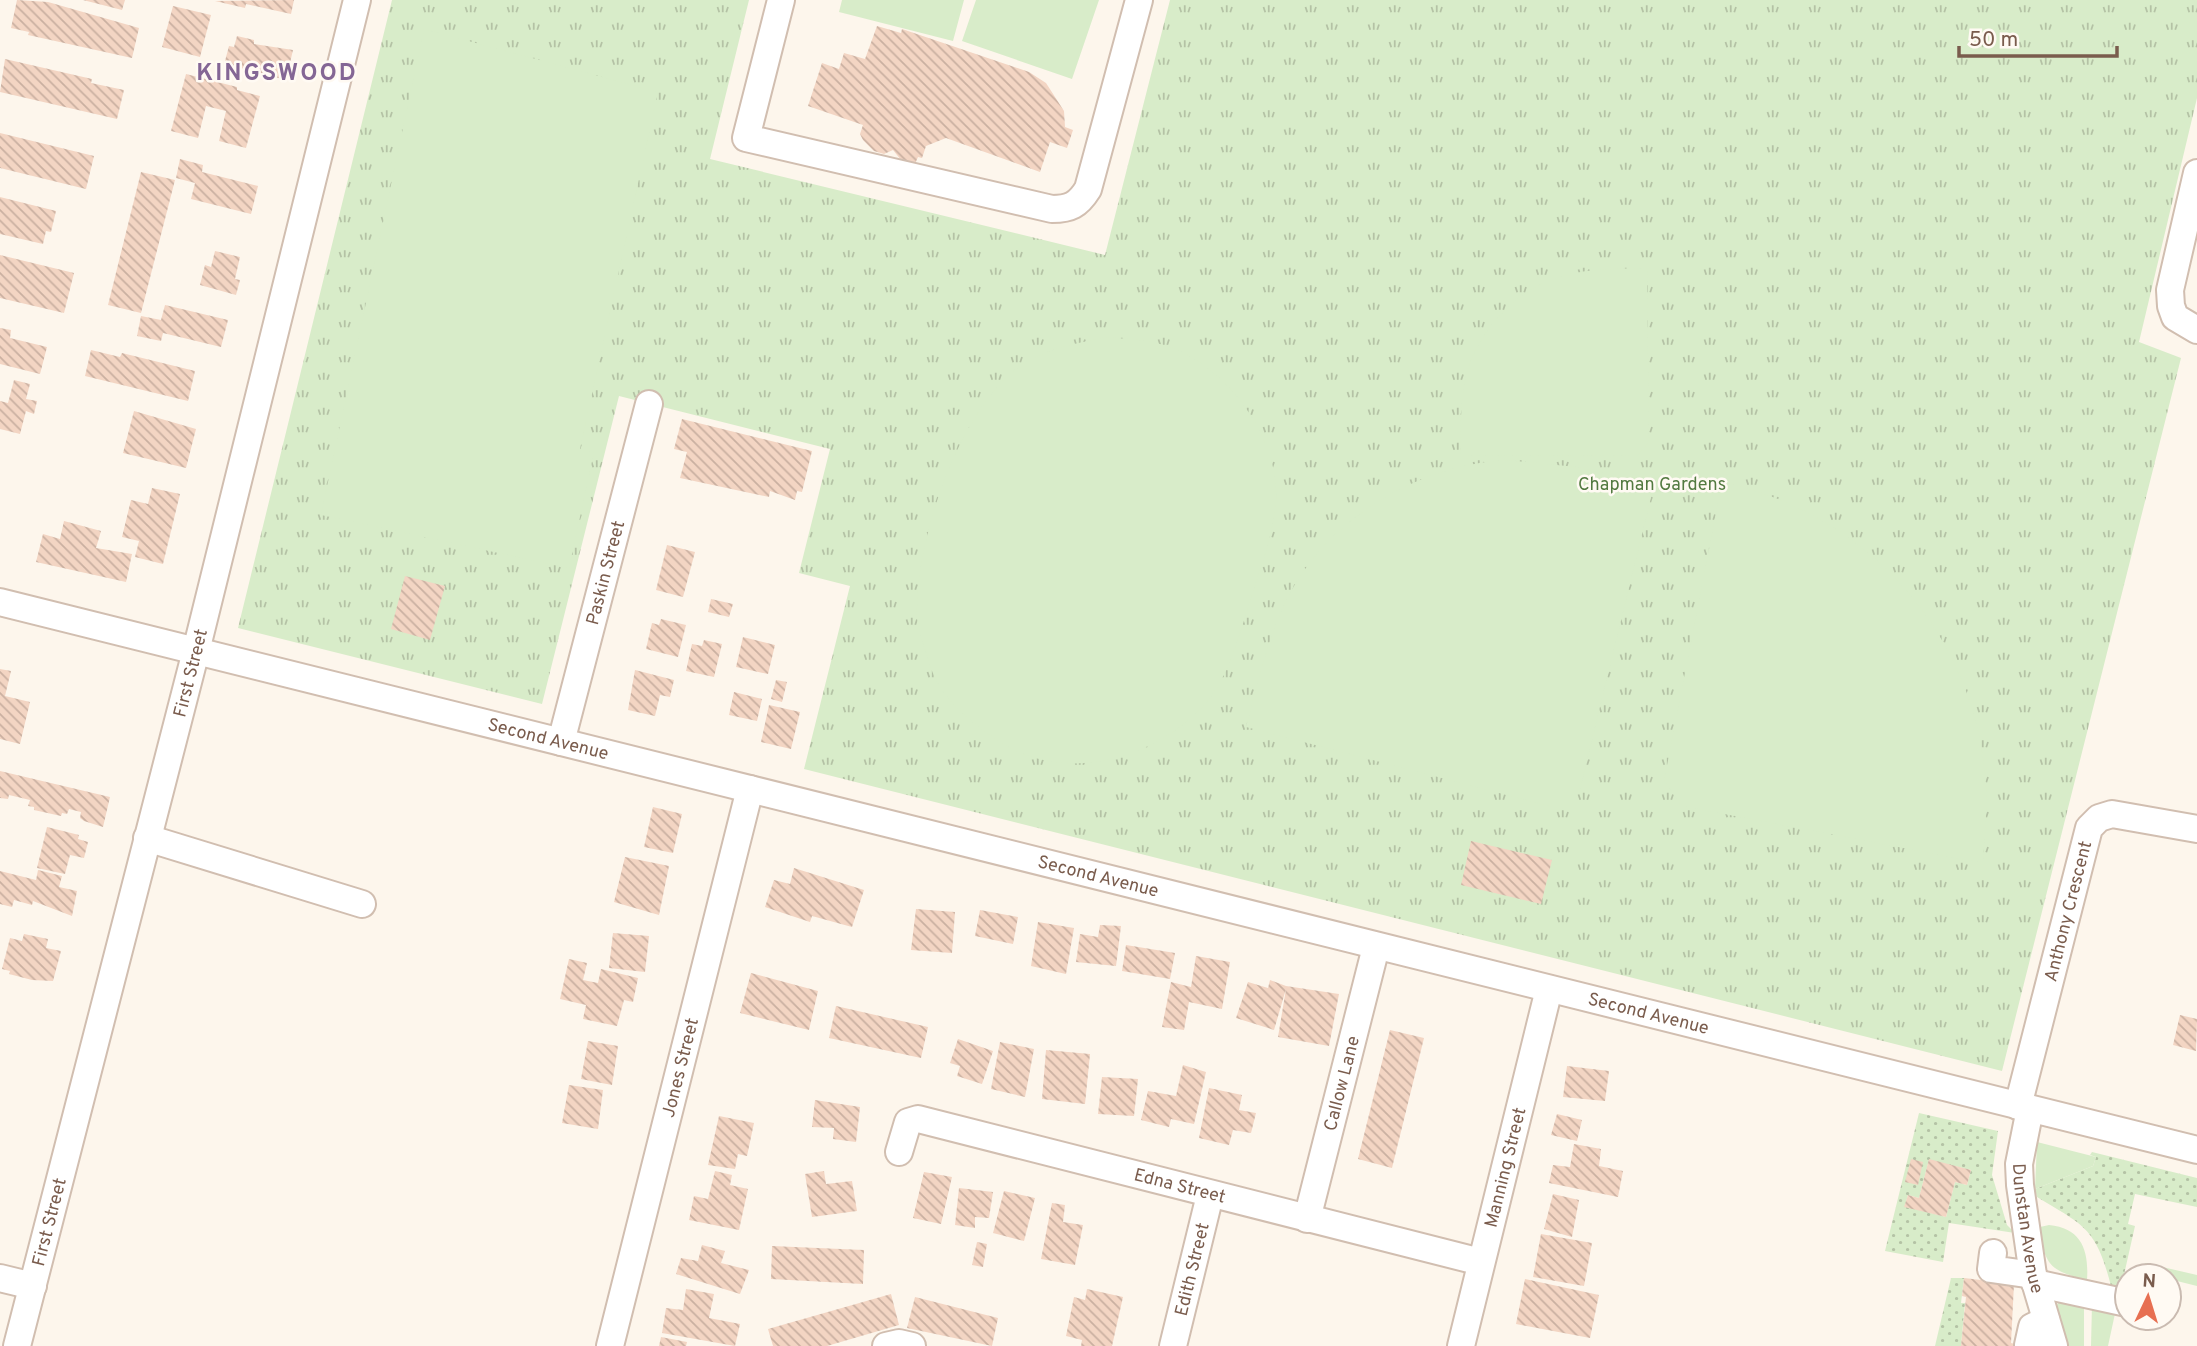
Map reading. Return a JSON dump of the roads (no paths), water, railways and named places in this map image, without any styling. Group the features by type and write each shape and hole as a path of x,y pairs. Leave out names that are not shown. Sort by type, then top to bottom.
{"street":[{"name":"First Street","path":"17,1346 196,650 357,0"},
{"path":"781,0 746,138 1052,209 1064,209 1074,206 1088,189 1139,0"},
{"path":"2197,173 2170,294 2175,317 2197,330"},
{"name":"Paskin Street","path":"561,742 649,404"},
{"name":"Second Avenue","path":"0,602 2197,1150"},
{"name":"Jones Street","path":"610,1346 750,789"},
{"name":"Anthony Crescent","path":"2024,1108 2089,828 2099,818 2112,814 2197,830"},
{"path":"147,838 362,904"},
{"name":"Callow Lane","path":"1307,1219 1376,947"},
{"name":"Manning Street","path":"1461,1346 1549,989"},
{"name":"Dunstan Avenue","path":"2024,1108 2019,1164 2034,1279 2046,1320 2041,1345"},
{"name":"Edna Street","path":"899,1152 906,1124 914,1118 1481,1262"},
{"name":"Edith Street","path":"1173,1346 1210,1195"},
{"path":"1993,1253 1991,1269 2113,1299"},
{"path":"0,1278 33,1286"},
{"path":"886,1346 912,1346"}],"district":[{"name":"KINGSWOOD","path":"277,72"}],"park label":[{"name":"Chapman Gardens","path":"1652,484"}]}
